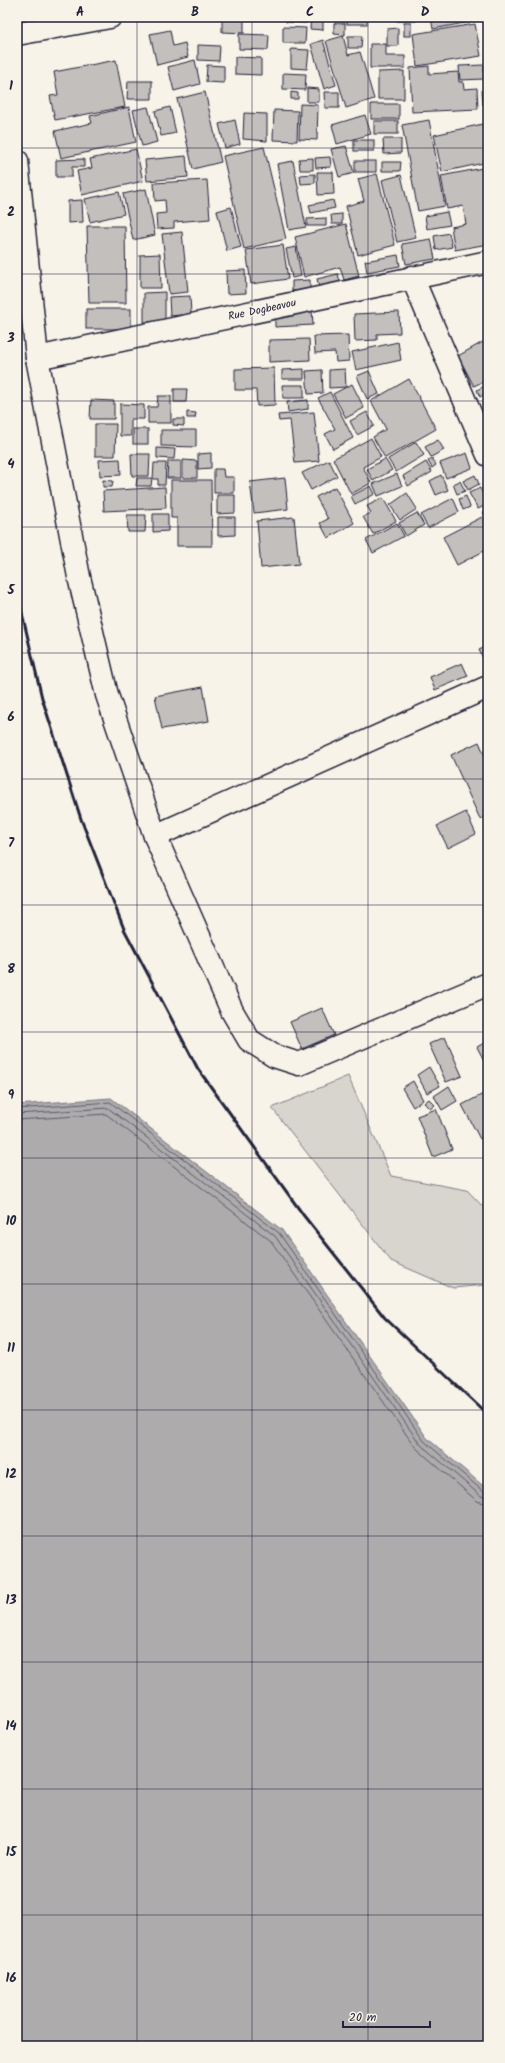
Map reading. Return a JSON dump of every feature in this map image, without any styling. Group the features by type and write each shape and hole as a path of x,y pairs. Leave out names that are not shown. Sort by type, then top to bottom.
{"street":[{"path":"17,34 110,17"},
{"path":"17,161 37,358 79,577 107,695 155,836 232,1011 250,1040 274,1056 300,1064 488,984"},
{"name":"Rue Dogbeavou","path":"37,358 488,262"},
{"path":"412,277 488,455"},
{"path":"155,836 488,687"}],"shaded area":[{"path":"348,1076 391,1176 467,1190 488,1212 488,1279 486,1285 453,1288 391,1261 272,1108"}],"water":[{"path":"111,1098 282,1230 427,1438 488,1490 488,2046 17,2046 17,1105"}],"building":[{"path":"222,17 244,17 244,33 222,32"},
{"path":"286,17 306,17 306,23 286,22"},
{"path":"311,17 323,17 323,30 310,29"},
{"path":"347,17 367,17 367,24 347,24"},
{"path":"397,17 415,17 416,21 397,21"},
{"path":"431,17 474,17 475,21 433,29"},
{"path":"484,21 488,21 488,50"},
{"path":"334,23 345,23 345,35 334,34"},
{"path":"404,23 411,23 411,36 404,36"},
{"path":"475,24 481,56 417,66 413,34"},
{"path":"283,27 306,28 305,43 283,43"},
{"path":"398,28 398,46 387,46 387,29"},
{"path":"170,30 173,46 185,43 188,57 157,65 150,34"},
{"path":"239,34 269,35 268,50 239,49"},
{"path":"343,36 348,55 360,52 374,99 346,108 326,41"},
{"path":"348,36 362,36 361,48 348,48"},
{"path":"323,40 336,85 324,89 311,44"},
{"path":"370,44 386,44 386,56 405,56 405,68 370,68"},
{"path":"198,45 220,46 219,61 198,60"},
{"path":"291,49 309,50 307,69 291,68"},
{"path":"235,57 261,58 261,75 235,74"},
{"path":"116,60 125,107 55,120 50,96 58,95 54,72"},
{"path":"195,60 200,84 174,91 168,67"},
{"path":"207,65 224,66 224,83 206,82"},
{"path":"484,65 484,79 460,80 459,66"},
{"path":"429,66 429,74 458,72 459,82 463,82 464,89 477,88 478,109 412,112 410,68"},
{"path":"404,71 404,99 378,99 378,72"},
{"path":"283,73 306,74 305,90 283,89"},
{"path":"128,81 152,81 152,99 127,99"},
{"path":"307,88 319,89 319,102 307,102"},
{"path":"482,90 488,90 488,105 483,105"},
{"path":"205,92 221,162 193,169 177,99"},
{"path":"291,92 298,93 298,99 291,99"},
{"path":"324,92 339,92 339,108 325,108"},
{"path":"300,104 318,105 317,140 299,139"},
{"path":"371,104 399,104 399,119 371,119"},
{"path":"129,107 136,142 61,158 55,131 92,123 90,116"},
{"path":"148,107 157,142 142,146 133,110"},
{"path":"170,107 176,133 161,136 155,111"},
{"path":"274,110 298,111 297,141 273,140"},
{"path":"244,113 267,114 267,141 243,139"},
{"path":"365,115 371,134 337,144 332,125"},
{"path":"235,120 240,144 225,148 219,124"},
{"path":"429,120 445,206 418,211 402,125"},
{"path":"374,121 398,121 398,134 374,134"},
{"path":"487,123 488,162 442,172 434,135"},
{"path":"383,139 401,139 401,153 384,154"},
{"path":"354,140 374,140 374,151 354,151"},
{"path":"346,146 354,173 339,177 331,149"},
{"path":"264,147 286,239 244,249 223,156"},
{"path":"136,149 143,181 82,195 77,171 92,168 90,159"},
{"path":"186,156 188,177 147,181 145,160"},
{"path":"330,157 331,167 316,168 315,158"},
{"path":"313,158 313,170 300,170 299,159"},
{"path":"84,159 84,167 72,167 72,177 56,177 56,160"},
{"path":"293,161 306,227 289,230 277,164"},
{"path":"355,161 376,161 376,172 355,172"},
{"path":"382,162 401,162 400,171 382,171"},
{"path":"488,167 488,244 455,250 451,227 466,224 463,206 447,209 441,176"},
{"path":"317,172 333,172 334,194 318,195"},
{"path":"315,174 315,183 301,184 300,175"},
{"path":"377,174 395,245 358,255 346,206 364,201 358,179"},
{"path":"401,175 416,238 397,242 382,180"},
{"path":"207,180 210,219 174,222 174,228 157,229 156,214 166,213 165,200 155,201 154,183"},
{"path":"146,189 155,235 133,240 123,194"},
{"path":"119,192 124,214 90,222 85,199"},
{"path":"82,200 83,222 68,223 68,201"},
{"path":"333,200 335,208 311,213 309,205"},
{"path":"231,207 241,247 227,251 217,211"},
{"path":"447,212 450,225 427,229 425,216"},
{"path":"342,214 342,224 332,224 331,215"},
{"path":"326,218 326,226 307,226 307,219"},
{"path":"346,224 359,276 344,280 340,267 304,277 295,237"},
{"path":"87,226 125,226 126,303 89,303"},
{"path":"182,232 188,292 169,294 162,234"},
{"path":"449,233 452,247 436,250 434,236"},
{"path":"431,239 435,259 406,264 402,244"},
{"path":"283,245 288,279 251,284 246,250"},
{"path":"296,247 301,276 292,278 286,249"},
{"path":"160,254 161,288 140,288 140,255"},
{"path":"398,255 400,266 367,272 365,261"},
{"path":"245,270 246,293 227,294 226,271"},
{"path":"338,274 340,282 319,287 317,279"},
{"path":"310,280 310,290 292,291 292,281"},
{"path":"165,292 165,321 144,322 144,293"},
{"path":"190,296 191,314 170,316 169,297"},
{"path":"86,309 131,309 131,329 86,329"},
{"path":"312,310 313,325 275,327 275,311"},
{"path":"399,312 400,333 377,334 377,340 355,341 354,314"},
{"path":"348,335 349,361 336,362 335,352 315,353 314,336"},
{"path":"309,339 310,360 269,362 269,340"},
{"path":"488,339 488,379 474,386 458,356"},
{"path":"398,342 401,360 356,370 352,352"},
{"path":"274,368 275,405 257,406 256,390 235,390 235,369"},
{"path":"304,369 304,379 282,379 282,370"},
{"path":"345,369 346,387 329,388 329,370"},
{"path":"322,370 323,393 308,394 306,371"},
{"path":"369,371 379,394 367,399 357,376"},
{"path":"409,379 436,429 385,458 373,437 386,429 371,401"},
{"path":"352,384 364,408 346,418 333,394"},
{"path":"488,384 488,392 480,397 477,390"},
{"path":"282,385 304,385 304,398 283,398"},
{"path":"174,389 187,389 186,402 174,402"},
{"path":"330,392 353,438 333,449 325,434 335,429 318,398"},
{"path":"158,396 171,396 171,423 148,423 148,407 157,407"},
{"path":"91,400 114,401 114,419 90,419"},
{"path":"308,400 308,409 288,412 287,402"},
{"path":"120,404 144,405 144,419 131,419 131,436 120,436"},
{"path":"187,412 196,413 195,418 187,418"},
{"path":"314,412 319,461 295,463 290,420 279,421 278,415"},
{"path":"367,412 374,426 357,435 350,421"},
{"path":"173,419 184,419 184,426 173,425"},
{"path":"95,424 116,424 115,456 95,456"},
{"path":"133,429 148,429 148,444 133,444"},
{"path":"161,430 196,430 196,447 161,446"},
{"path":"371,438 381,457 363,467 371,483 351,494 333,459"},
{"path":"438,440 444,450 431,457 425,447"},
{"path":"416,442 424,455 396,472 388,459"},
{"path":"157,448 175,449 174,459 157,458"},
{"path":"211,453 211,468 198,469 198,454"},
{"path":"467,453 472,468 446,478 440,463"},
{"path":"131,454 150,454 149,476 132,476"},
{"path":"432,458 436,465 432,468 428,461"},
{"path":"120,459 121,475 100,476 99,460"},
{"path":"385,459 392,470 373,481 367,469"},
{"path":"183,460 197,461 197,478 183,478"},
{"path":"329,460 337,476 311,490 302,473"},
{"path":"168,461 181,461 181,478 167,478"},
{"path":"426,462 432,472 408,486 403,476"},
{"path":"154,463 166,463 165,485 158,485 158,479 153,479"},
{"path":"214,469 223,469 224,477 234,477 234,493 214,493"},
{"path":"397,474 402,486 378,496 373,484"},
{"path":"441,475 448,490 436,495 430,481"},
{"path":"475,475 479,484 468,490 463,481"},
{"path":"137,478 152,478 151,486 136,486"},
{"path":"285,478 288,509 254,513 250,482"},
{"path":"103,480 113,481 112,487 103,487"},
{"path":"171,480 211,480 212,546 177,546 177,518 171,518"},
{"path":"460,481 465,491 457,494 453,484"},
{"path":"371,486 375,494 355,504 351,496"},
{"path":"165,487 166,508 104,511 103,491"},
{"path":"335,487 354,523 328,538 320,523 328,519 316,497"},
{"path":"480,488 488,504 478,509 469,493"},
{"path":"407,493 417,509 400,520 390,505"},
{"path":"217,495 235,495 235,513 217,514"},
{"path":"466,496 470,507 463,510 459,499"},
{"path":"383,498 396,521 373,534 363,517 371,513 367,506"},
{"path":"453,498 459,512 428,528 421,515"},
{"path":"488,510 488,523 483,512"},
{"path":"417,513 424,525 406,536 399,523"},
{"path":"153,514 168,514 168,531 153,532"},
{"path":"127,515 146,515 145,532 128,532"},
{"path":"218,517 235,517 235,535 218,536"},
{"path":"294,517 299,564 261,568 257,521"},
{"path":"482,517 488,529 488,549 457,565 443,537"},
{"path":"397,523 404,536 373,553 366,540"},
{"path":"488,646 488,668 479,650"},
{"path":"462,663 468,676 435,690 430,677"},
{"path":"203,687 209,721 162,729 155,696"},
{"path":"479,742 488,763 488,816 480,819 451,755"},
{"path":"466,812 476,834 448,848 437,826"},
{"path":"322,1008 334,1035 302,1049 290,1022"},
{"path":"445,1037 462,1076 446,1082 429,1044"},
{"path":"488,1041 488,1068 477,1047"},
{"path":"429,1067 440,1086 427,1093 417,1075"},
{"path":"413,1081 423,1100 413,1107 402,1088"},
{"path":"449,1086 457,1101 442,1110 434,1096"},
{"path":"487,1092 488,1134 480,1139 462,1105"},
{"path":"429,1099 435,1105 430,1109 424,1103"},
{"path":"436,1109 452,1149 433,1157 417,1116"}],"railway":[{"path":"17,592 42,698 81,819 124,929 198,1069 304,1216 385,1318 488,1415"}]}
